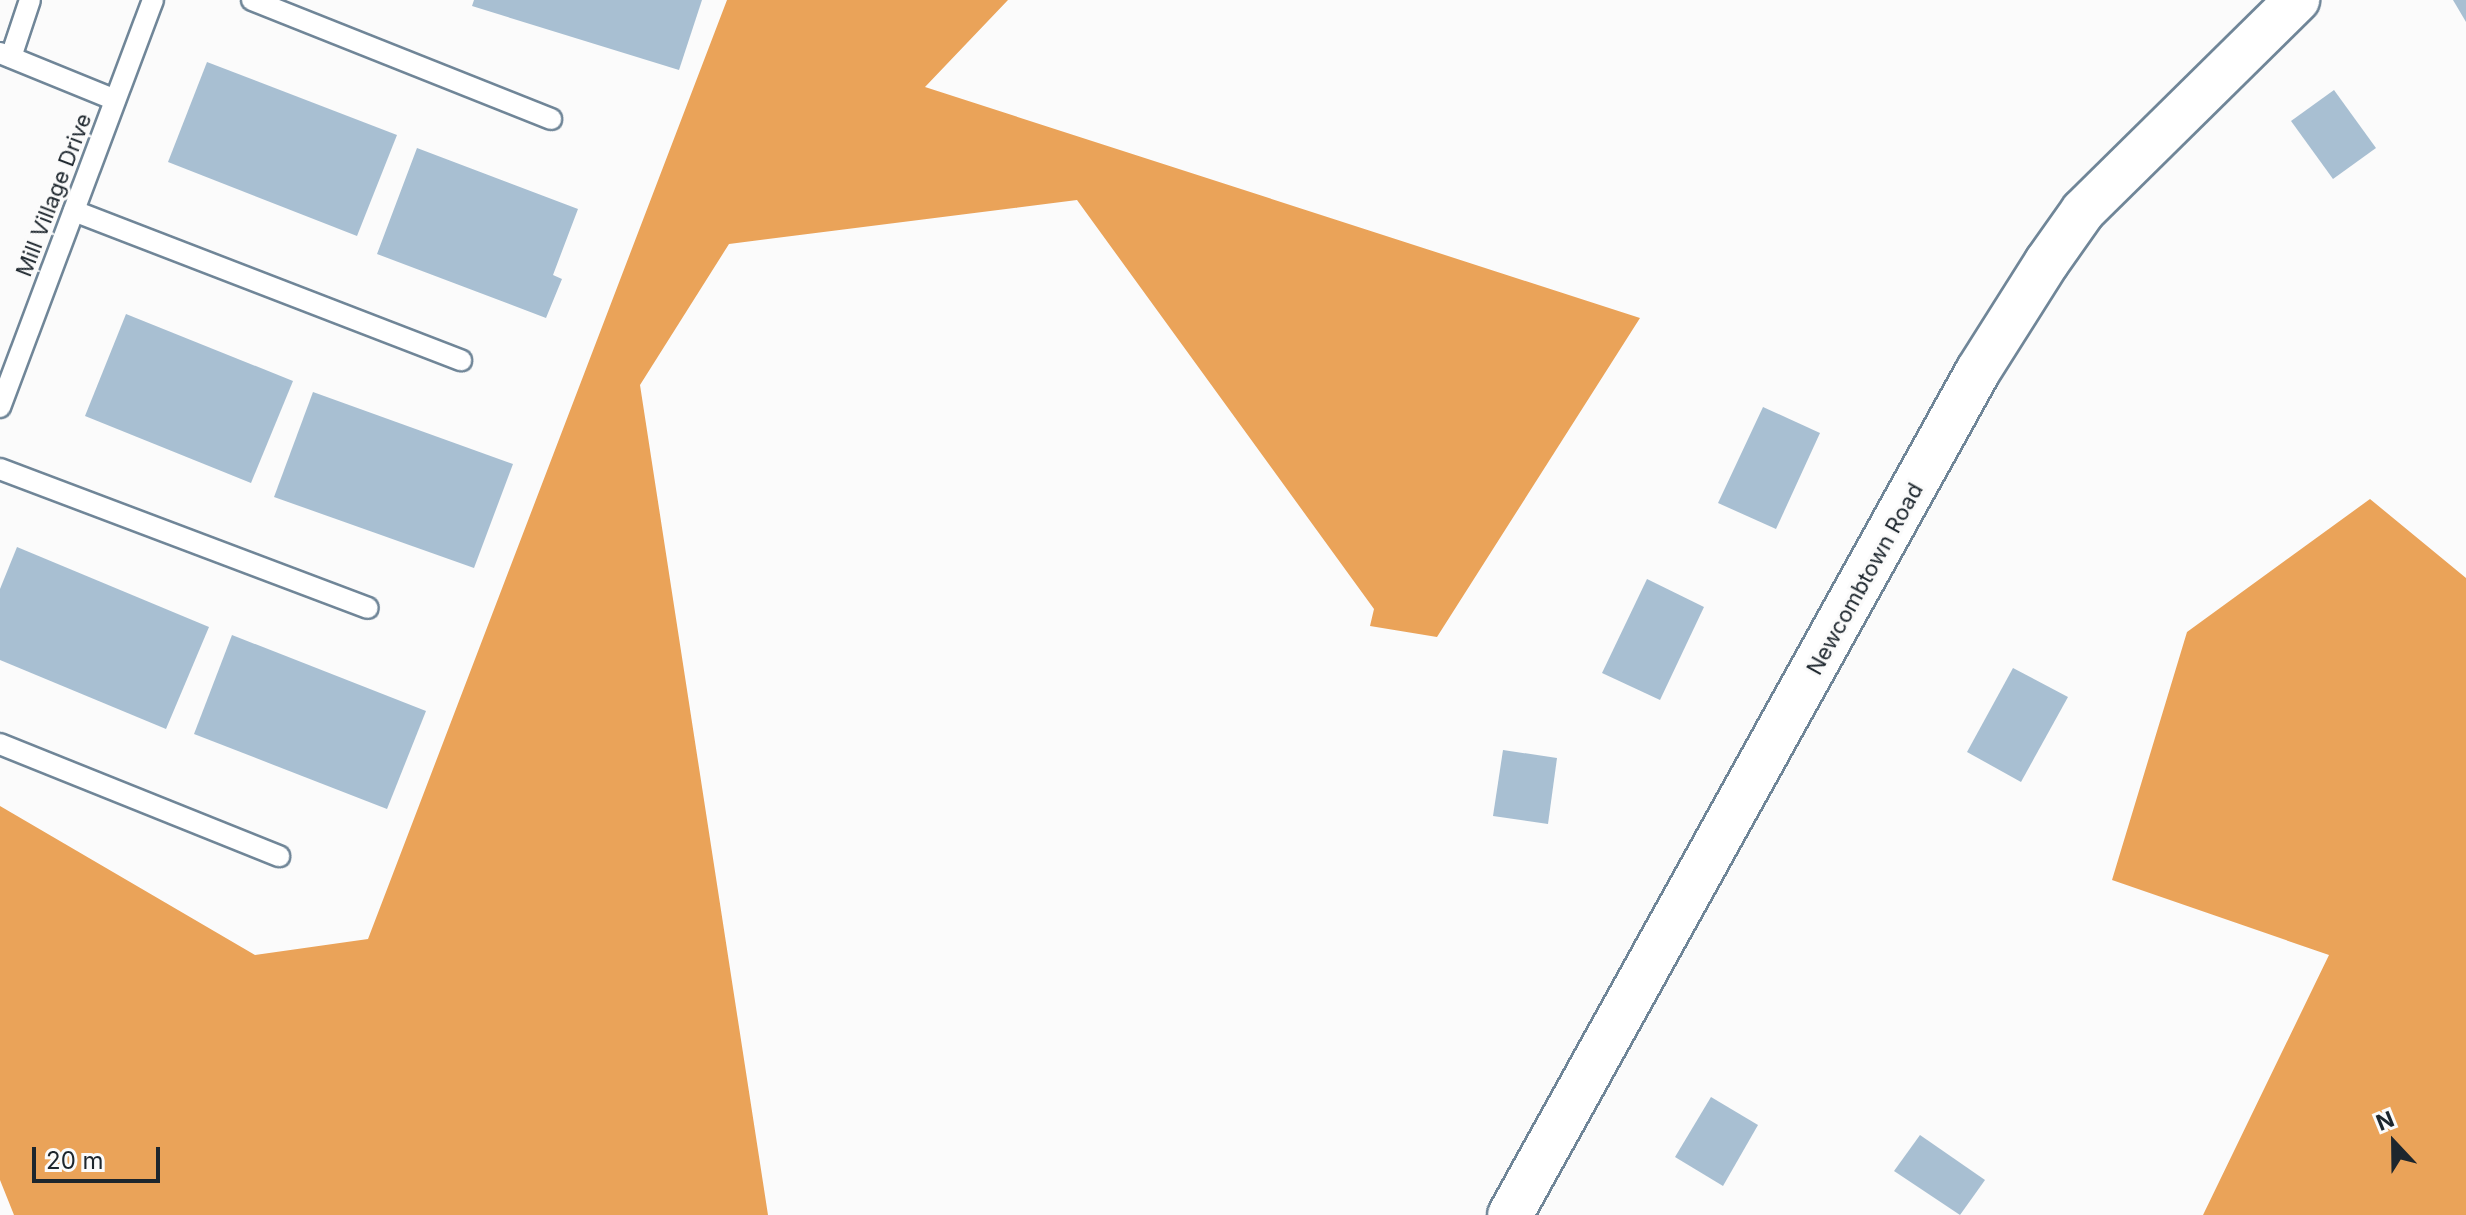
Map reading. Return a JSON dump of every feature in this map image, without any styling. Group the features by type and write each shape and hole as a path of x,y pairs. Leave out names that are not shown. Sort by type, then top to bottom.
{"street":[{"name":"Newcombtown Road","path":"1510,1215 1978,371 2047,262 2083,211 2297,0"}],"lane":[{"path":"30,0 5,55 115,100"},
{"name":"Mill Village Drive","path":"0,407 153,0"},
{"path":"252,0 551,119"},
{"path":"74,211 461,360"},
{"path":"0,469 368,608"},
{"path":"0,744 279,856"}],"shaded area":[{"path":"727,0 1008,0 925,87 1640,318 1437,637 1370,626 1374,609 1077,200 729,244 640,385 768,1215 14,1215 0,1180 0,806 255,955 368,939"},
{"path":"2370,499 2466,578 2466,1215 2203,1215 2329,955 2112,880 2187,632"}],"building":[{"path":"474,0 702,0 679,70 472,6"},
{"path":"2453,0 2466,0 2466,22"},
{"path":"207,62 397,135 357,236 168,162"},
{"path":"2334,90 2376,148 2333,179 2291,121"},
{"path":"417,148 578,209 553,275 562,279 546,318 377,254"},
{"path":"126,314 293,381 251,483 85,416"},
{"path":"313,392 513,464 474,568 274,497"},
{"path":"1763,407 1820,433 1776,529 1718,503"},
{"path":"17,547 209,627 166,729 0,660 0,589"},
{"path":"1647,579 1704,607 1660,700 1602,673"},
{"path":"232,635 426,711 387,809 194,734"},
{"path":"2013,668 2068,697 2021,782 1967,752"},
{"path":"1503,750 1557,758 1548,824 1493,816"},
{"path":"1711,1097 1758,1125 1723,1186 1675,1157"},
{"path":"1920,1135 1985,1180 1960,1215 1894,1171"}]}
